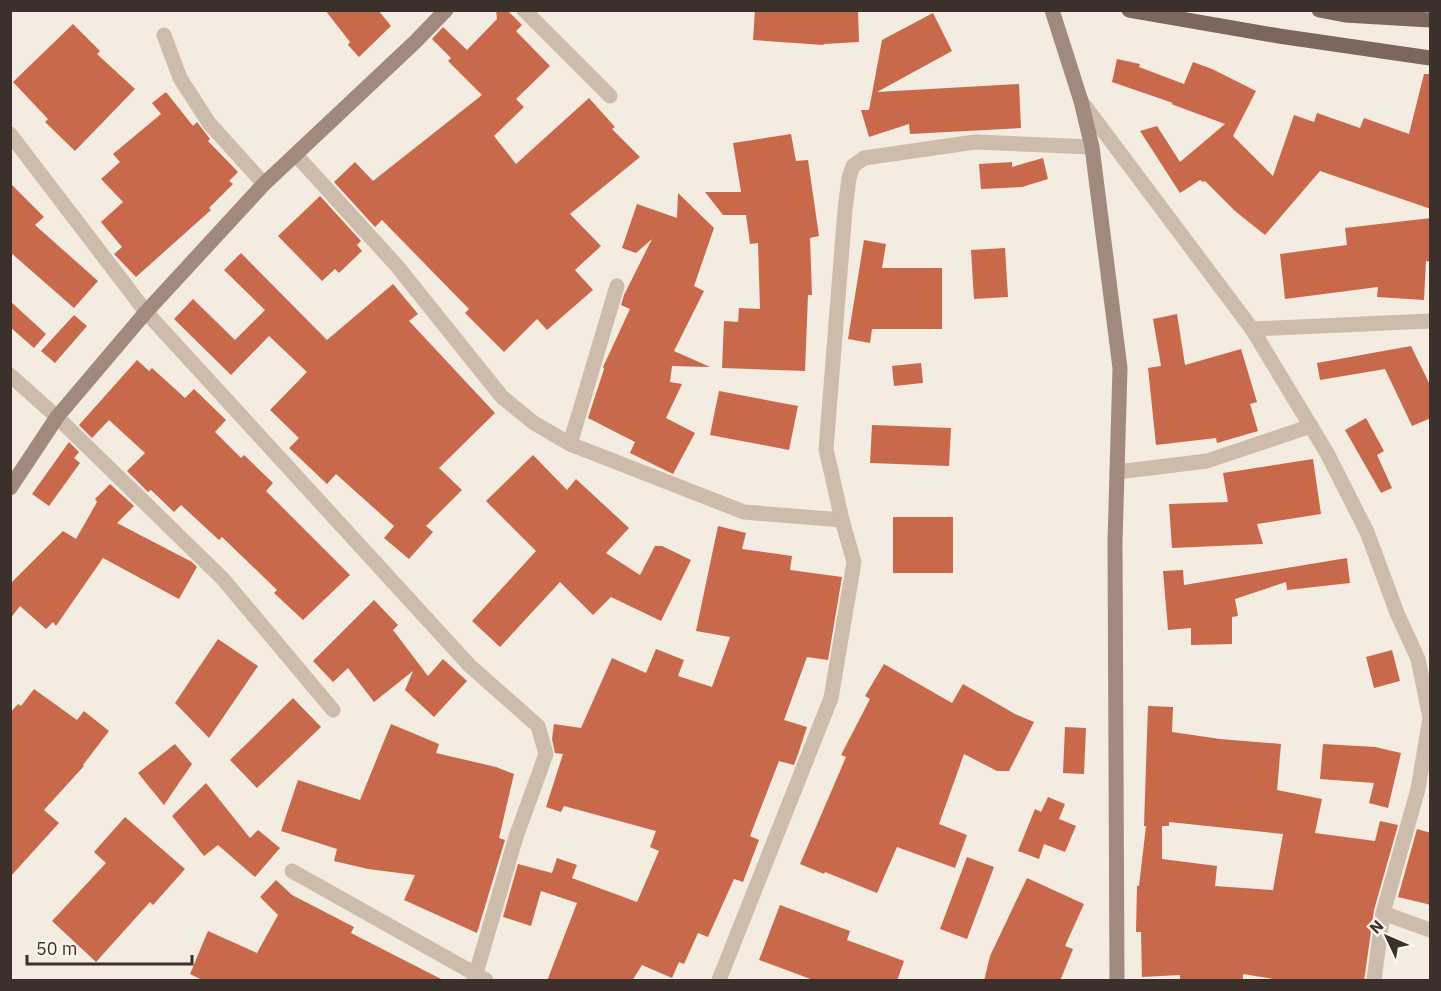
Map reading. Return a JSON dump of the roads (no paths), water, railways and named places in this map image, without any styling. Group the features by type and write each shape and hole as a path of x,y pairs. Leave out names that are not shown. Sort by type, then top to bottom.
{"main road":[{"path":"1129,10 1279,36 1431,58"},
{"path":"1320,10 1345,15 1431,20"}],"street":[{"path":"10,488 57,417 146,312 264,184 446,10"},
{"path":"524,10 610,96"},
{"path":"1052,10 1081,101 1092,147 1120,368 1117,472 1115,851 1117,981"},
{"path":"164,35 180,78 209,123 264,184"},
{"path":"1081,101 1252,329 1311,426 1367,532 1397,613 1418,659 1430,718 1418,789 1383,913 1374,981"},
{"path":"10,134 146,312 470,666 538,726 546,754 516,837 479,979 292,871"},
{"path":"719,981 831,698 854,562 826,449 845,210 853,166 864,158 975,142 1092,147"},
{"path":"296,154 397,266 502,397 534,423 570,444 744,512 842,520"},
{"path":"570,444 617,286"},
{"path":"1252,329 1431,321"},
{"path":"10,375 57,417 223,579 333,710"},
{"path":"1117,472 1207,461 1311,426"},
{"path":"1383,913 1431,930"}]}
